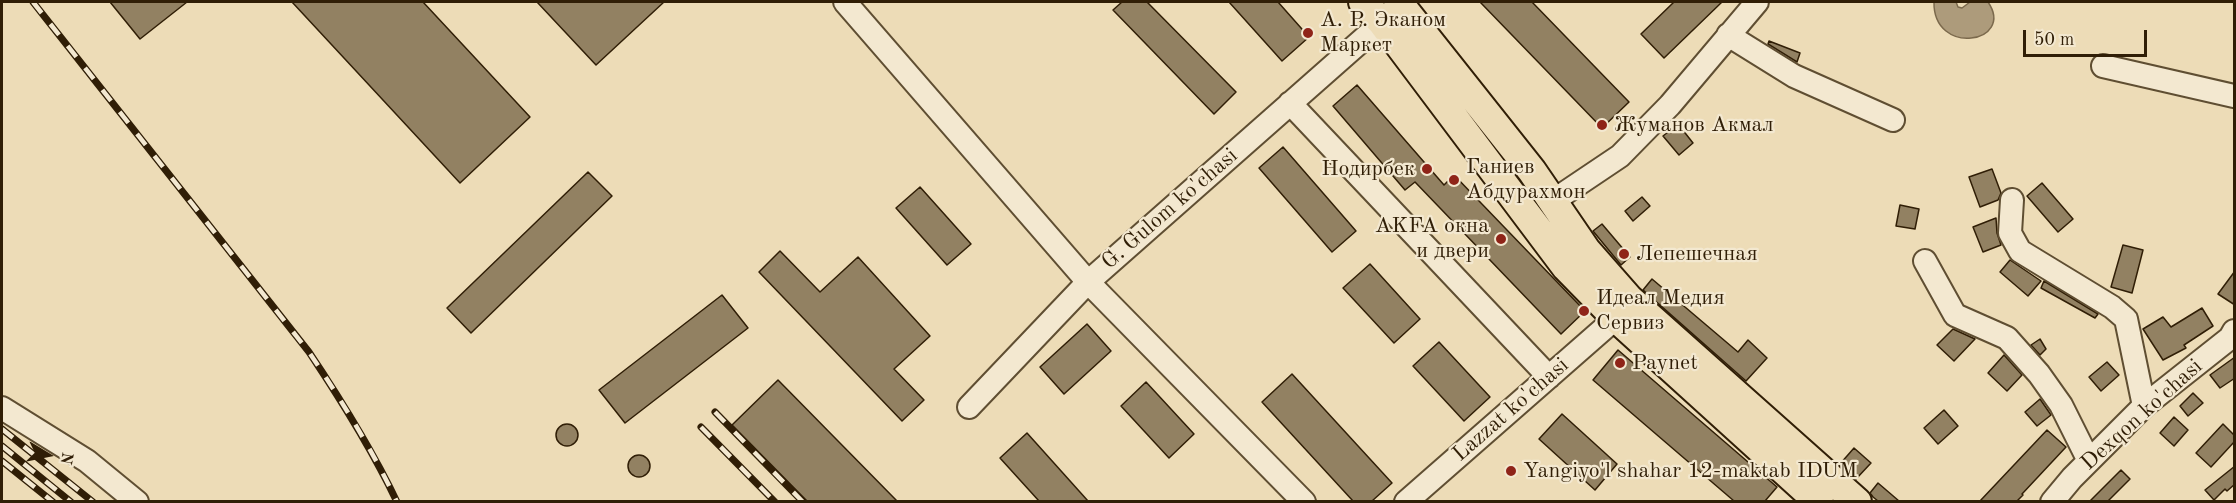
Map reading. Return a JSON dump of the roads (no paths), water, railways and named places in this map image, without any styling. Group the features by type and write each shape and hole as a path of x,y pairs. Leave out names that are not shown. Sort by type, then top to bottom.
{"main road":[{"path":"1363,2 1394,10 1532,171 1586,250 1629,299 1857,501"},
{"path":"1394,10 1566,267 1616,318 1819,501"}],"street":[{"path":"845,2 1088,282 1304,501"},
{"path":"1553,201 1620,156 1670,105 1757,2"},
{"name":"G. Gulom ko'chasi","path":"969,407 1088,282 1394,10"},
{"path":"1728,35 1794,76 1893,120"},
{"path":"2103,66 2235,96"},
{"path":"1290,104 1549,377"},
{"path":"2012,200 2010,233 2020,250 2112,307 2126,319 2144,406"},
{"path":"1925,261 1955,315 2007,338 2039,374 2061,405 2089,461"},
{"name":"Lazzat ko'chasi","path":"1406,501 1616,318"},
{"name":"Dexqon ko'chasi","path":"2052,501 2144,406 2233,337"},
{"path":"2,408 87,461 137,501"}],"railway":[{"path":"33,2 309,352 356,425 397,502"},
{"path":"715,412 803,502"},
{"path":"701,427 775,502"},
{"path":"2,429 93,502"},
{"path":"2,446 71,502"},
{"path":"2,461 53,502"}],"place":[{"name":"А. Р. Эканом Маркет","path":"1308,33"},
{"name":"Жуманов Акмал","path":"1602,125"},
{"name":"Нодирбек","path":"1427,169"},
{"name":"Ганиев Абдурахмон","path":"1454,180"},
{"name":"AKFA окна и двери","path":"1501,239"},
{"name":"Лепешечная","path":"1624,254"},
{"name":"Идеал Медия Сервиз","path":"1584,311"},
{"name":"Paynet","path":"1620,363"},
{"name":"Yangiyo'l shahar 12-maktab IDUM","path":"1511,471"}]}
